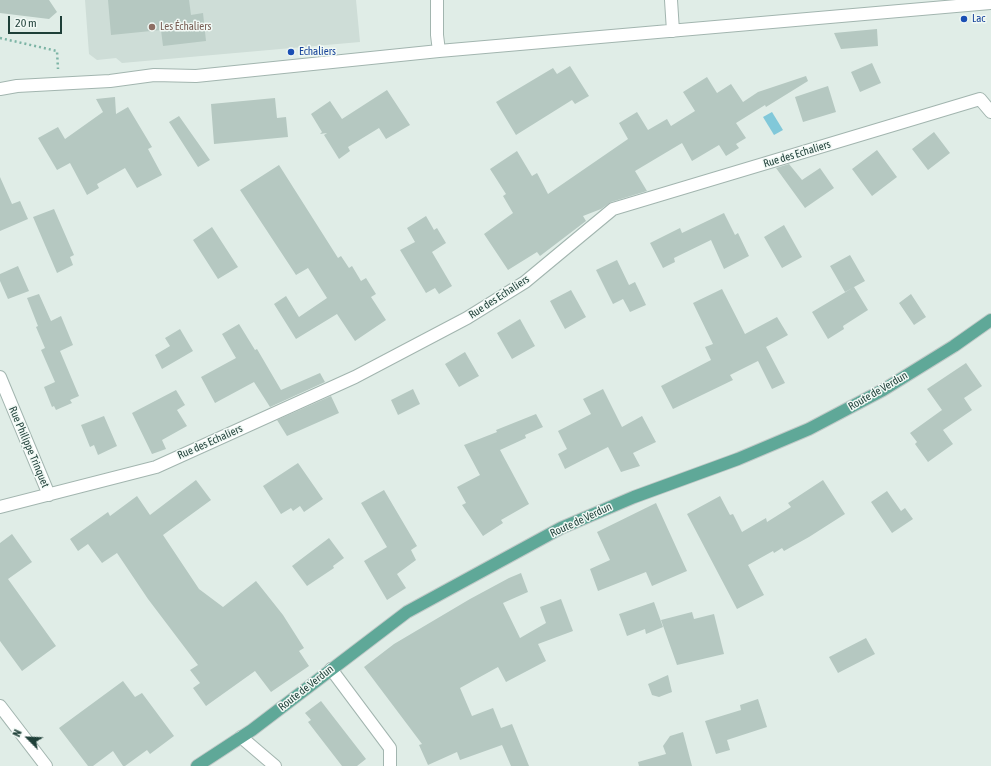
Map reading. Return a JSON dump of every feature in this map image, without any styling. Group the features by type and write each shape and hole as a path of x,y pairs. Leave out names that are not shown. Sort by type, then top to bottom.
{"main road":[{"name":"Route de Verdun","path":"197,766 252,730 407,612 561,528 666,484 738,459 810,429 882,390 954,346 991,320"}],"street":[{"path":"437,0 437,35 439,51"},
{"path":"671,0 673,31"},
{"path":"0,89 17,86 110,81 154,75 196,76 439,51 673,31 932,3 991,2"},
{"path":"0,81 17,86"},
{"name":"Rue des Echaliers","path":"0,507 156,467 355,377 466,318 525,282 613,209 980,99 991,112"},
{"name":"Rue Philippe Trinquet","path":"0,377 50,495"},
{"path":"331,669 390,748 390,766"},
{"path":"0,706 46,766"},
{"path":"242,737 275,766"}],"path":[{"path":"0,38 56,50 59,83"}],"shaded area":[{"path":"85,0 356,0 360,42 122,63 116,58 97,60 89,54"}],"water":[{"path":"772,112 783,130 774,135 763,117"}],"building":[{"path":"0,0 49,0 57,12 49,19 0,13"},
{"path":"108,0 189,0 191,15 203,13 206,41 163,46 161,30 111,35"},
{"path":"877,29 878,46 841,49 834,33"},
{"path":"872,63 881,83 860,92 851,72"},
{"path":"570,66 589,96 575,104 572,100 516,135 496,102 553,68 557,74"},
{"path":"806,76 808,81 766,107 765,105 736,123 746,138 736,144 739,148 726,156 719,145 692,161 682,143 635,171 647,191 611,202 601,209 583,216 586,221 540,256 537,252 508,270 484,234 513,213 503,196 506,194 490,169 517,151 532,176 537,173 548,194 628,139 619,123 637,112 648,130 667,119 671,126 695,111 683,92 707,77 717,93 731,84 743,102 758,92"},
{"path":"828,86 836,112 803,122 795,97"},
{"path":"387,90 410,125 386,139 379,128 348,147 350,151 339,159 324,135 327,133 320,134 322,132 311,114 330,101 342,119"},
{"path":"115,97 116,114 128,107 152,147 148,149 162,175 137,188 125,168 97,184 99,188 87,195 70,163 57,170 38,138 58,127 65,139 103,112 96,99"},
{"path":"275,98 277,118 286,117 288,137 214,144 211,104"},
{"path":"179,116 210,160 198,167 169,122"},
{"path":"934,132 950,153 928,170 912,149"},
{"path":"877,150 897,177 872,196 852,169"},
{"path":"789,164 802,180 820,168 834,188 805,208 776,168"},
{"path":"279,165 338,258 341,256 349,268 352,266 361,281 366,278 376,294 371,297 386,320 355,341 337,314 296,339 274,304 286,296 299,317 327,298 308,268 296,275 240,190"},
{"path":"0,177 12,204 20,201 28,219 0,231"},
{"path":"54,209 74,255 70,257 73,265 57,273 33,217"},
{"path":"724,213 735,235 738,233 749,256 724,269 711,240 674,258 675,262 663,268 650,243 680,228 682,233"},
{"path":"426,216 434,230 437,228 446,243 432,252 452,286 439,294 435,288 426,293 400,250 415,242 407,228"},
{"path":"784,225 802,257 782,268 764,237"},
{"path":"212,227 238,267 218,279 193,240"},
{"path":"850,255 865,281 845,292 830,266"},
{"path":"617,260 629,285 635,282 646,305 630,312 623,299 613,304 596,270"},
{"path":"18,266 29,291 8,299 0,281 0,274"},
{"path":"854,287 868,310 843,326 844,329 828,339 812,312"},
{"path":"722,289 745,334 777,317 788,335 766,347 785,383 772,389 758,361 730,375 733,380 673,409 661,386 711,360 705,347 713,344 693,303"},
{"path":"571,290 586,317 565,329 550,301"},
{"path":"39,294 51,321 61,316 73,345 60,351 79,396 70,400 72,403 56,410 54,406 52,407 44,387 55,382 41,350 45,348 36,327 38,326 27,298"},
{"path":"911,294 926,317 914,325 899,303"},
{"path":"520,319 535,346 512,359 497,333"},
{"path":"239,324 255,350 257,349 281,390 320,373 325,382 270,407 254,382 215,403 201,377 236,358 222,334"},
{"path":"180,329 193,351 162,369 155,355 170,346 165,338"},
{"path":"465,352 479,376 459,387 445,364"},
{"path":"966,363 982,386 964,398 972,410 943,430 953,444 928,462 915,444 917,442 910,433 942,410 927,389"},
{"path":"413,389 420,404 398,415 391,400"},
{"path":"603,389 622,427 642,416 656,442 633,453 640,466 621,472 608,447 565,469 558,454 567,449 558,431 591,414 583,399"},
{"path":"176,390 185,405 177,410 187,426 162,440 166,449 152,454 132,413"},
{"path":"331,396 339,413 287,436 277,420"},
{"path":"536,414 543,427 525,435 526,438 500,450 529,504 501,520 503,523 483,536 462,505 466,503 457,487 480,475 464,445"},
{"path":"104,416 117,446 98,455 94,445 90,447 81,425"},
{"path":"298,463 323,499 304,512 300,506 293,511 291,508 281,514 263,486"},
{"path":"196,480 211,500 163,535 199,589 223,607 256,581 283,615 304,648 299,651 309,666 271,692 255,671 206,706 193,688 200,683 190,670 198,665 148,599 117,553 102,563 88,544 78,551 70,539 108,512 110,516 137,496 150,515"},
{"path":"823,480 845,514 784,551 782,548 774,553 773,551 748,565 764,595 737,609 687,514 720,496 730,515 733,514 742,532 766,518 767,522 791,507 788,503"},
{"path":"384,490 417,546 411,550 416,560 397,574 406,588 387,600 364,561 387,547 361,503"},
{"path":"887,491 901,511 905,508 913,519 892,533 871,502"},
{"path":"656,503 687,571 652,586 646,572 598,591 590,569 610,560 597,532"},
{"path":"12,534 32,562 8,579 56,646 22,671 0,641 0,543"},
{"path":"329,538 344,558 333,566 334,568 307,586 292,566"},
{"path":"521,573 528,592 503,603 520,638 546,623 540,607 561,599 573,631 538,644 546,661 506,682 498,667 460,688 472,716 493,708 501,728 512,724 529,766 511,766 502,745 460,760 457,752 428,765 419,745 422,744 364,667 394,644 470,599"},
{"path":"654,602 663,627 646,634 645,629 627,636 619,614"},
{"path":"692,612 694,619 714,614 724,654 677,665 661,620"},
{"path":"866,638 875,654 838,673 829,657"},
{"path":"668,675 672,692 659,697 652,695 648,684"},
{"path":"123,681 135,697 142,693 174,736 150,754 147,750 125,766 123,766 113,751 93,766 88,766 59,728"},
{"path":"758,699 767,727 727,740 730,750 716,754 705,721 741,710 740,705"},
{"path":"321,701 366,759 357,766 342,766 308,722 311,720 305,713"},
{"path":"683,732 692,766 639,766 638,762 666,754 663,746 670,736"}],"place":[{"name":"Lac","path":"964,19"},
{"name":"Les Échaliers","path":"152,27"},
{"name":"Echaliers","path":"291,52"}]}
